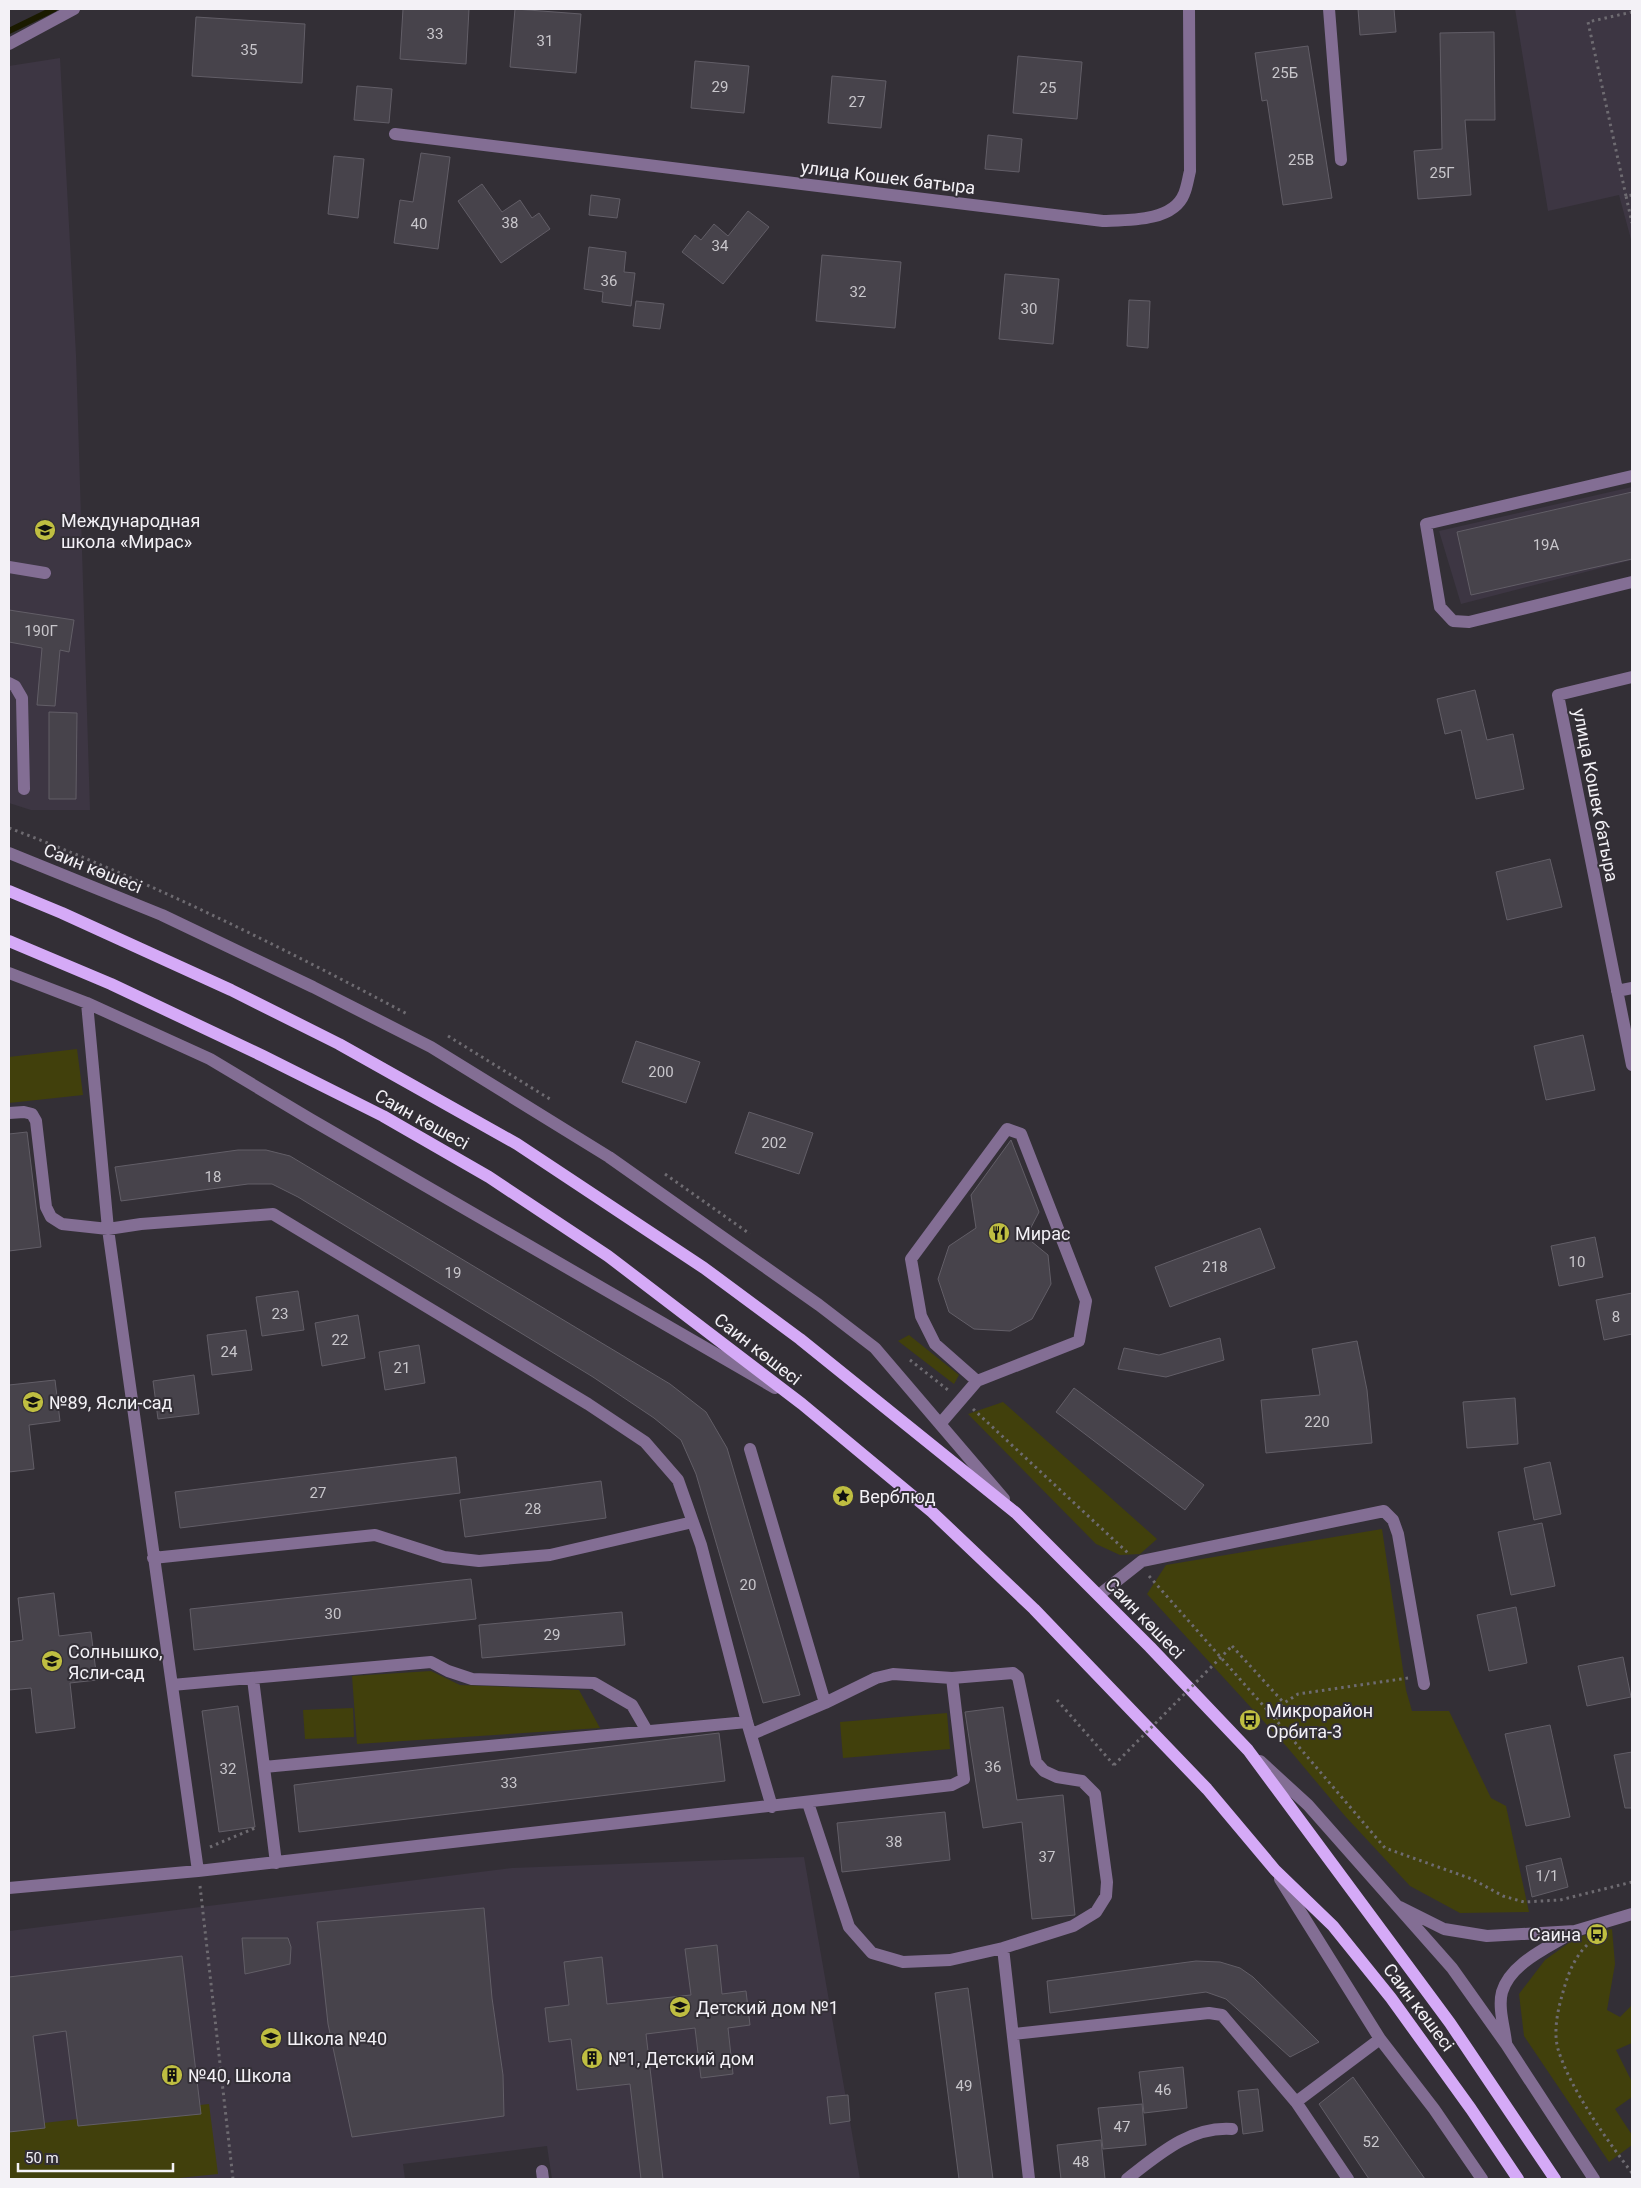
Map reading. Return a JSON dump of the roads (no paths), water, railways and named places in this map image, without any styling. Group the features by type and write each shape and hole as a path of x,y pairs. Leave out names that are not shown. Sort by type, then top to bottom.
{"main road":[{"name":"Саин көшесі","path":"9,891 231,990 339,1044 518,1144 704,1268 800,1339 1016,1513 1099,1595 1248,1750 1450,2023 1555,2179"},
{"name":"Саин көшесі","path":"9,941 111,984 263,1056 383,1116 480,1172 608,1256 802,1404 932,1512 1034,1609 1207,1789 1275,1870 1333,1926 1391,1998 1471,2109 1518,2179"}],"street":[{"path":"9,44 74,9"},
{"name":"улица Кошек батыра","path":"395,134 1103,221 1148,219 1169,210 1184,196 1190,171 1189,9"},
{"path":"1329,9 1341,160"},
{"path":"1632,476 1426,524 1440,607 1453,621 1469,622 1632,582"},
{"path":"9,567 45,573"},
{"name":"улица Кошек батыра","path":"1632,677 1558,695 1632,1065"},
{"path":"9,683 15,686 22,698 24,789"},
{"name":"Саин көшесі","path":"9,853 162,915 313,987 431,1047 609,1157 819,1305 875,1348 1016,1513"},
{"name":"Саин көшесі","path":"9,973 87,1003 210,1059 802,1404"},
{"path":"1618,991 1632,988"},
{"path":"87,1003 108,1229 198,1871"},
{"path":"9,1113 24,1112 32,1114 36,1121 46,1207 51,1217 68,1226 108,1229 141,1224 273,1214 588,1404 645,1442 678,1480 693,1522 701,1545 749,1728 772,1807"},
{"path":"940,1424 977,1381 1079,1341 1086,1301 1021,1134 1008,1129 911,1259 921,1316 935,1344 977,1381"},
{"path":"750,1449 825,1704"},
{"path":"1099,1595 1142,1560 1384,1511 1393,1520 1398,1534 1423,1680"},
{"path":"153,1558 375,1535 444,1557 479,1562 550,1555 693,1522"},
{"path":"172,1685 431,1662 448,1671 472,1679 594,1683 632,1705 647,1731"},
{"path":"264,1767 647,1731 749,1728 825,1704 876,1678 893,1674 952,1678 1013,1673 1018,1677 1036,1762 1044,1771 1057,1777 1082,1781 1095,1794 1106,1882 1106,1896 1096,1912 1073,1926 1003,1948 941,1960 903,1962 872,1953 849,1927 808,1803"},
{"path":"9,1888 198,1871 952,1786 964,1779 952,1678"},
{"path":"253,1679 276,1862"},
{"path":"1248,1750 1308,1805 1391,1902 1452,1968 1506,2044 1594,2179"},
{"path":"1275,1870 1380,2039 1434,2109 1482,2179"},
{"path":"1391,1902 1444,1930 1487,1936 1575,1931 1632,1914"},
{"path":"1506,2044 1501,2008 1502,1991 1510,1977 1522,1964 1575,1931"},
{"path":"1003,1948 1029,2179"},
{"path":"1013,2034 1209,2013 1222,2015 1296,2102 1348,2179"},
{"path":"1296,2102 1380,2039"},
{"path":"1127,2179 1166,2148 1201,2132 1232,2129"}],"waterway":[{"path":"9,31 54,9"}],"place":[{"name":"Международная школа «Мирас»","path":"45,530"},
{"name":"Мирас","path":"999,1233"},
{"name":"№89, Ясли-сад","path":"33,1402"},
{"name":"Верблюд","path":"843,1496"},
{"name":"Солнышко, Ясли-сад","path":"52,1661"},
{"name":"Микрорайон Орбита-3","path":"1250,1720"},
{"name":"Саина","path":"1597,1934"},
{"name":"Детский дом №1","path":"680,2007"},
{"name":"Школа №40","path":"271,2038"},
{"name":"№1, Детский дом","path":"592,2058"},
{"name":"№40, Школа","path":"172,2075"}]}
